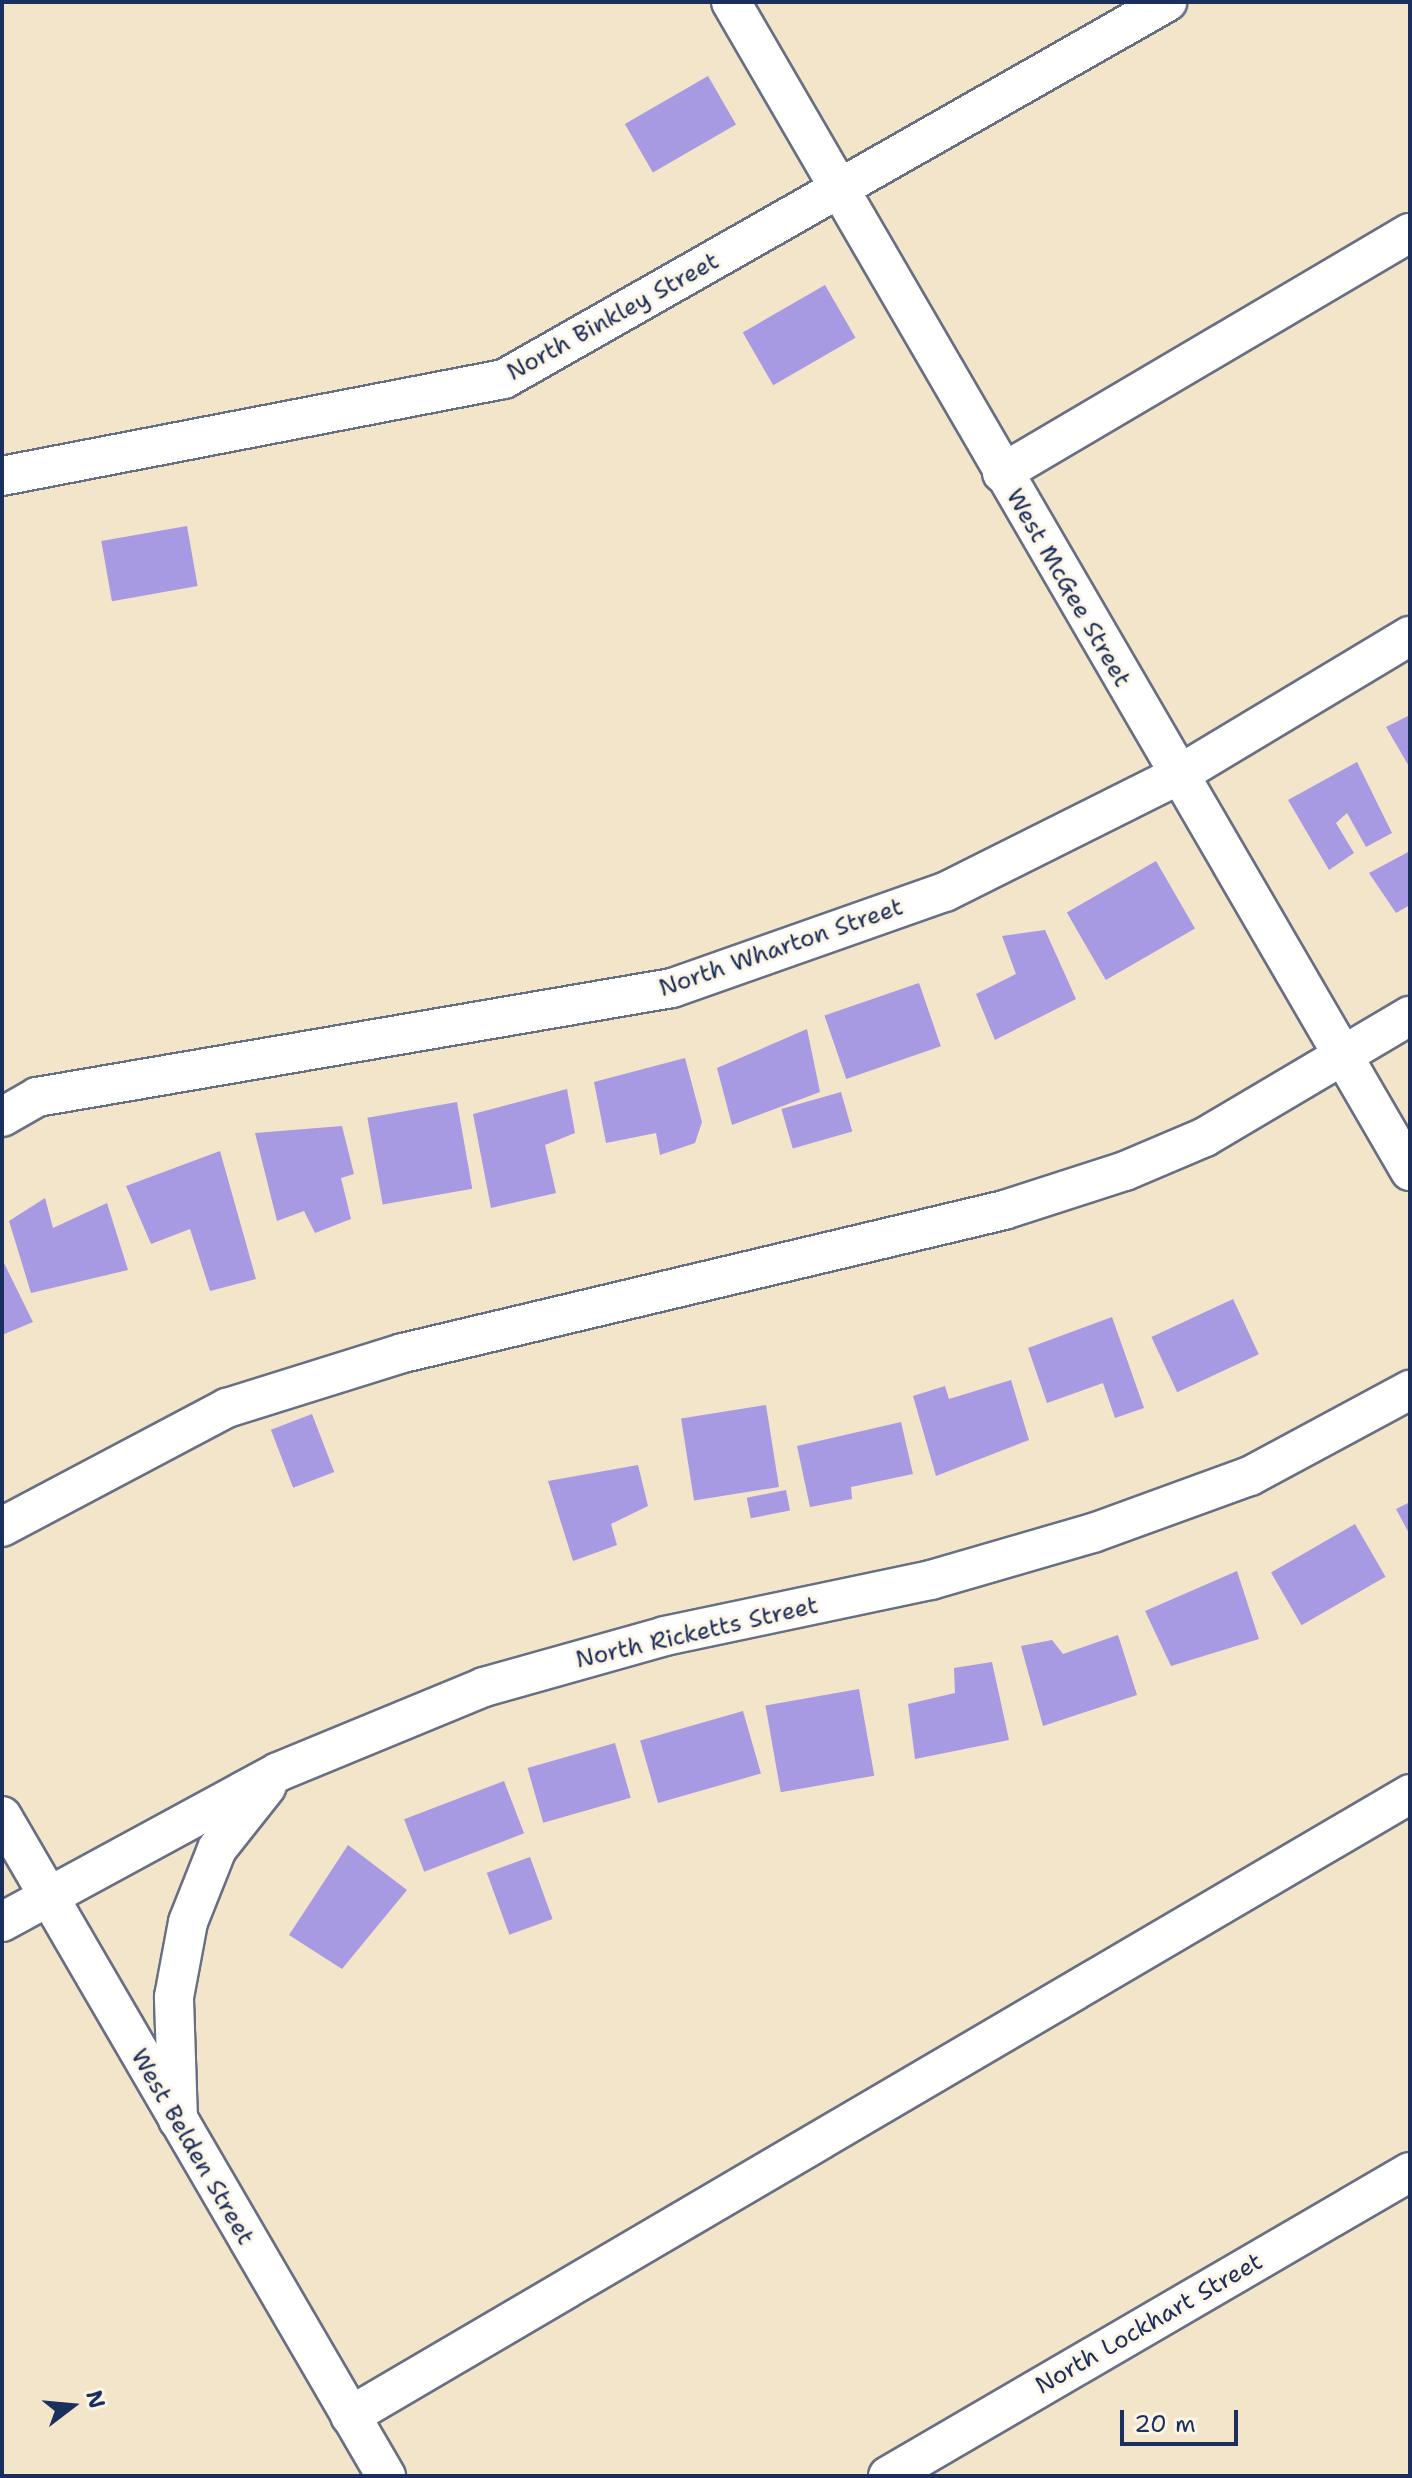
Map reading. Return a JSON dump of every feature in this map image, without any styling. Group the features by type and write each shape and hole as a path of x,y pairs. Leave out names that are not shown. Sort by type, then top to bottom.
{"street":[{"name":"West McGee Street","path":"731,2 842,190 1175,777 1410,1171"},
{"name":"North Binkley Street","path":"2,476 504,379 842,190 1167,2"},
{"path":"1002,473 1410,233"},
{"name":"North Wharton Street","path":"2,1117 37,1097 672,988 945,892 1175,777 1410,636"},
{"path":"2,1527 227,1408 403,1353 1004,1210 1205,1137 1410,1016"},
{"name":"North Ricketts Street","path":"2,1922 278,1772 484,1687 665,1636 931,1580 1093,1533 1250,1476 1410,1390"},
{"path":"178,2126 174,1997 188,1922 217,1849 278,1772"},
{"path":"350,2416 1410,1794"},
{"name":"West Belden Street","path":"2,1816 50,1894 178,2126 386,2476"},
{"name":"North Lockhart Street","path":"888,2476 1410,2172"}],"building":[{"path":"708,76 736,124 653,172 625,124"},
{"path":"825,285 856,338 773,385 743,332"},
{"path":"187,526 198,586 112,601 101,541"},
{"path":"1410,715 1410,768 1386,727"},
{"path":"1357,762 1392,833 1366,847 1347,813 1336,823 1354,853 1329,870 1288,800"},
{"path":"1410,851 1410,905 1396,913 1369,873"},
{"path":"1156,861 1195,929 1106,980 1067,912"},
{"path":"1045,930 1076,999 995,1040 976,994 1016,974 1002,936"},
{"path":"919,983 941,1046 846,1079 824,1016"},
{"path":"807,1029 820,1092 732,1125 717,1068"},
{"path":"685,1058 702,1122 695,1143 660,1155 656,1133 606,1143 594,1082"},
{"path":"567,1089 575,1133 545,1145 556,1193 491,1208 473,1114"},
{"path":"841,1092 852,1131 793,1149 781,1109"},
{"path":"457,1102 472,1189 383,1204 367,1118"},
{"path":"342,1126 354,1174 341,1178 351,1219 315,1233 304,1211 277,1221 255,1133"},
{"path":"220,1151 256,1279 210,1291 190,1229 151,1244 126,1186"},
{"path":"45,1198 53,1228 107,1203 128,1270 31,1293 9,1221"},
{"path":"2,1259 33,1322 2,1335"},
{"path":"1233,1299 1259,1354 1177,1392 1151,1337"},
{"path":"1112,1317 1144,1408 1115,1418 1103,1383 1047,1403 1028,1348"},
{"path":"1011,1380 1029,1440 936,1476 913,1396 945,1386 949,1399"},
{"path":"766,1405 779,1487 694,1500 681,1418"},
{"path":"312,1414 334,1472 293,1488 271,1430"},
{"path":"901,1422 913,1474 851,1487 852,1499 810,1507 797,1446"},
{"path":"638,1465 648,1506 611,1524 617,1545 573,1561 548,1481"},
{"path":"786,1490 790,1511 751,1518 747,1498"},
{"path":"1410,1502 1410,1535 1396,1509"},
{"path":"1355,1524 1386,1577 1301,1625 1271,1572"},
{"path":"1237,1571 1259,1639 1171,1666 1145,1611"},
{"path":"1118,1635 1137,1695 1043,1726 1021,1646 1052,1640 1063,1654"},
{"path":"992,1662 1009,1740 915,1759 908,1704 955,1693 954,1668"},
{"path":"859,1689 874,1776 781,1792 765,1705"},
{"path":"743,1711 761,1773 658,1803 640,1740"},
{"path":"615,1743 631,1798 543,1823 528,1768"},
{"path":"504,1781 524,1833 424,1872 404,1819"},
{"path":"348,1845 407,1890 342,1969 289,1935"},
{"path":"530,1857 553,1919 509,1935 487,1873"}]}
